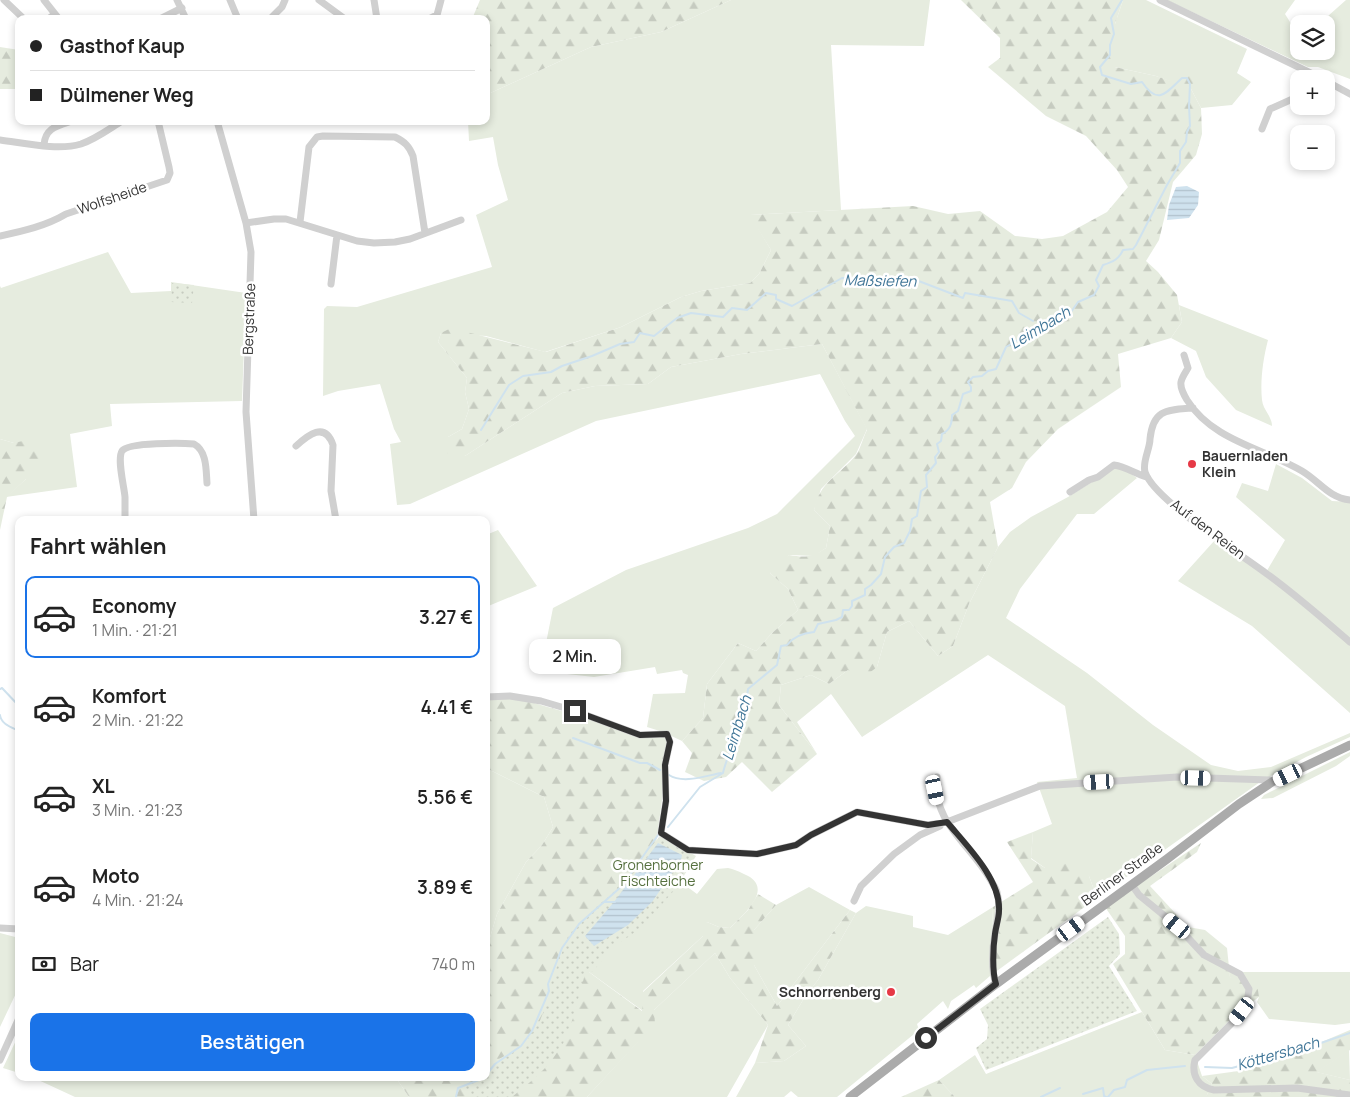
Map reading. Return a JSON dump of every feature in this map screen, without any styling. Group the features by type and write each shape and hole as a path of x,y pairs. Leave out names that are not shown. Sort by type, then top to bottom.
{"main road":[{"name":"Berliner Straße","path":"850,1097 996,984 1239,804 1272,782 1350,745"}],"street":[{"path":"4,0 20,15"},
{"path":"44,0 56,15"},
{"path":"178,0 185,15"},
{"path":"230,0 236,15"},
{"path":"274,15 282,7 285,0"},
{"path":"319,0 339,15"},
{"path":"374,0 376,15"},
{"path":"437,15 441,0"},
{"path":"1160,0 1297,70"},
{"path":"168,15 182,8"},
{"path":"1335,86 1350,94"},
{"path":"1262,130 1270,109 1290,100"},
{"path":"44,145 44,138 51,128 60,125"},
{"path":"0,140 61,147 83,143 115,125"},
{"name":"Wolfsheide","path":"0,236 25,231 54,221 66,214 167,180 170,173 159,125"},
{"name":"Bergstraße","path":"218,125 246,223 251,252 246,412 254,516"},
{"path":"300,222 309,147 317,137 396,137 405,142 413,156 425,233"},
{"path":"246,223 280,219 300,222 357,241 374,243 395,242 461,220"},
{"path":"331,284 337,235"},
{"path":"1184,355 1188,368 1181,385 1182,391 1193,408 1209,425 1227,436 1303,472 1338,498 1350,500"},
{"path":"1070,492 1090,480 1098,478 1114,464 1127,467 1138,475 1147,477 1144,465 1155,419 1166,411 1193,408"},
{"path":"296,446 307,436 316,432 328,435 331,440 333,445 331,491 335,516"},
{"path":"125,516 125,496 120,457 126,448 139,445 194,444 198,446 204,456 207,483"},
{"name":"Auf den Reien","path":"1147,477 1192,520 1267,574 1350,642"},
{"path":"490,697 510,696 541,701 575,711 640,735 667,734 670,742 665,765 666,801 661,833 688,850 757,854 796,845 811,835 857,812 928,825 947,822"},
{"path":"937,776 935,790 938,804 947,822 981,864 997,892 999,910 994,936 994,977 996,984"},
{"path":"854,901 861,886 894,854 920,834 1040,786 1177,777 1270,780 1272,782"},
{"path":"1132,885 1139,896 1177,926 1204,955 1240,974 1249,989 1247,1003 1236,1019 1195,1060 1194,1073 1199,1083 1204,1087 1214,1090 1297,1088 1350,1095"},
{"path":"0,928 15,929"},
{"path":"0,1060 15,1027"}],"green space":[{"path":"480,0 731,0 661,32 591,47 490,93 490,15 474,15"},
{"path":"731,0 930,0 924,46 831,45 841,210 750,215 771,250 759,274 750,283 701,291 681,297 621,327 545,352 486,336 441,333 438,342 467,378 465,392 469,409 462,429 445,437 465,456 562,393 595,386 648,384 671,367 741,354 822,344 867,429 856,454 821,489 814,510 830,526 826,548 814,556 789,555 770,573 788,589 798,610 771,634 756,651 738,643 707,684 703,718 682,741 647,727 653,694 685,693 688,675 683,673 682,670 657,674 655,667 594,677 567,674 546,643 553,608 626,570 748,528 777,514 855,436 820,374 596,421 410,504 397,505 390,444 401,442 394,429 380,384 338,391 323,396 324,309 327,306 357,307 492,267 476,215 508,200 498,165 493,137 469,141 468,125 490,125 490,93 591,47 661,32"},
{"path":"961,0 1123,0 1115,24 1115,67 1171,81 1184,71 1196,77 1191,89 1201,108 1202,134 1196,155 1173,182 1159,240 1146,261 1177,295 1182,322 1171,338 1118,354 1121,387 1058,429 1026,462 1012,488 990,502 998,547 969,604 953,646 938,656 909,621 887,632 877,667 864,677 848,670 829,684 811,675 781,685 779,705 817,754 772,792 742,762 726,777 704,781 685,772 692,753 682,741 703,718 707,684 738,643 756,651 771,634 798,610 788,589 770,573 773,565 789,555 809,556 826,548 830,526 814,510 817,500 825,486 856,455 867,430 822,344 741,354 671,367 648,384 595,386 562,393 465,456 448,454 444,437 448,437 462,429 469,409 465,392 467,378 438,342 441,333 451,328 546,352 621,327 681,297 701,291 750,283 759,274 771,250 749,215 913,206 948,214 980,211 1015,236 1042,239 1063,236 1107,212 1128,187 1117,170 1086,136 1046,116 988,67 1000,58 1000,38"},
{"path":"1123,0 1146,0 1247,49 1237,73 1251,82 1232,105 1201,108 1191,89 1156,76 1115,67 1115,24"},
{"path":"1167,0 1295,0 1285,14 1290,22 1290,58"},
{"path":"1346,0 1350,0 1350,79 1335,73 1335,70 1308,67 1293,60 1335,60 1335,15 1329,15"},
{"path":"0,47 15,49 15,89 0,89"},
{"path":"108,252 131,293 171,291 171,282 246,293 242,401 110,404 112,426 70,434 77,487 6,497 26,479 14,443 0,439 0,286 1,288"},
{"path":"172,283 194,285 192,303 171,302"},
{"path":"1179,305 1268,340 1262,370 1261,393 1263,404 1271,419 1272,426 1236,410 1206,377 1196,351 1171,338 1182,322"},
{"path":"0,439 14,443 27,440 39,458 26,479 7,497 0,530"},
{"path":"1276,464 1302,478 1332,501 1350,502 1350,713 1252,626 1178,581 1215,540 1265,574 1285,540 1236,497 1242,483 1268,491"},
{"path":"1116,467 1125,469 1137,478 1094,514 1077,514 1020,589 1006,618 1087,673 1153,725 1211,765 1238,771 1271,767 1350,733 1350,737 1306,757 1260,782 1097,898 1089,876 1045,868 1031,858 1033,832 1052,824 1037,782 1077,778 1065,706 988,655 862,737 831,694 797,722 817,754 779,705 781,685 811,675 829,684 848,670 877,667 887,632 909,621 938,656 953,646 969,604 998,547 1010,532 1031,517 1068,497"},
{"path":"498,530 537,586 490,605 490,533"},
{"path":"510,696 634,732 663,734 670,742 656,844 578,964 642,1011 643,992 703,936 703,923 707,922 719,927 730,928 748,910 758,894 776,905 754,930 754,965 777,1006 850,910 856,913 818,980 806,995 788,1025 806,1046 784,1061 755,1063 768,1025 730,978 715,953 654,1010 655,1024 587,1097 409,1097 398,1081 490,1081 490,938 497,914 526,862 542,845 553,827 544,797 490,770 490,698"},
{"path":"1350,752 1350,756 1336,766 1273,798 1261,799 1264,795"},
{"path":"490,770 544,797 553,827 542,845 526,862 497,914 490,938"},
{"path":"1033,832 1031,859 1045,868 1066,855 1089,876 1097,898 990,976 993,907 1033,882 1007,842"},
{"name":"Gronenborner Fischteiche","path":"660,836 696,856 677,887 641,928 615,946 593,971 585,974 573,1018 563,1044 549,1064 512,1097 472,1097 463,1086 475,1081 490,1081 490,1068 497,1060 523,1046 539,1023 570,931 588,913 611,895"},
{"path":"1201,843 1197,852 1150,886 1188,927 1205,930 1227,948 1230,977 1257,984 1259,997 1236,1014 1195,1055 1165,1050 1113,964 1125,954 1125,936 1105,907"},
{"path":"728,868 750,877 756,883 758,890 752,904 730,928 719,927 707,922 703,927 703,936 643,991 643,1011 578,964 674,877 697,894 717,869"},
{"path":"809,887 850,910 777,1006 754,965 754,930 776,905"},
{"path":"866,906 913,916 913,927 948,935 993,907 990,976 976,988 974,985 951,1001 948,1009 943,1001 917,1024 919,1030 837,1097 798,1097 791,1091 784,1097 736,1097 755,1063 784,1061 806,1046 788,1025 806,995 818,980 856,913"},
{"path":"1108,917 1119,934 1120,954 1109,966 1137,1011 986,1070 976,1048 987,1039 988,1025 980,1009"},
{"path":"0,933 15,937 15,995 0,1027"},
{"path":"715,953 730,978 768,1025 727,1097 587,1097 654,1024 654,1010"},
{"path":"1229,972 1350,972 1350,1023 1335,1025 1269,1019 1257,1002 1259,997 1230,977"},
{"path":"1142,1012 1165,1050 1195,1055 1202,1076 1212,1084 1206,1097 955,1097 939,1080 975,1055 986,1074"},
{"path":"1350,1030 1350,1050 1317,1072 1350,1080 1350,1097 1206,1097 1212,1084 1202,1076 1246,1070 1305,1049"},
{"path":"15,1042 15,1072 3,1068"},
{"path":"1349,1050 1350,1080 1316,1072"},
{"path":"939,1080 955,1097 901,1097"},
{"path":"40,1081 398,1081 409,1097 75,1097"}],"water":[{"path":"1187,186 1199,192 1198,205 1189,218 1167,220 1169,205 1176,187"},
{"path":"658,843 682,855 681,860 652,902 628,925 594,946 585,936 614,902"}],"waterway":[{"name":"Leimbach","path":"668,827 700,787 723,773 743,717 744,702 748,689 777,665 781,646 787,645 792,640 806,633 814,632 818,624 842,617 843,610 849,610 852,606 852,601 865,595 865,589 881,574 885,557 894,547 904,543 910,531 912,519 917,516 921,491 927,487 926,475 936,463 935,457 939,452 937,444 941,441 942,434 950,426 952,415 958,411 963,394 971,391 968,382 973,377 982,376 988,371 996,369 1006,347 1071,312 1078,302 1094,295 1099,286 1096,280 1103,265 1115,260 1123,250 1133,249 1136,245 1180,163 1180,151 1186,142 1190,126 1190,84 1187,78 1182,78 1167,92 1157,95 1153,94 1142,82 1131,84 1102,75 1100,67 1110,55 1110,45 1114,34 1111,18 1122,0"},
{"name":"Maßsiefen","path":"481,430 509,385 523,376 551,372 620,344 634,342 640,333 654,336 677,318 691,313 723,317 732,308 747,310 766,293 776,295 776,299 792,306 842,278 916,280 963,298 965,293 1012,301 1019,313 1033,321"},
{"path":"0,689 2,688 15,702"},
{"path":"0,715 4,723 15,729"},
{"path":"573,738 640,763 647,763 660,770"},
{"path":"669,775 675,778 687,779 721,773"},
{"name":"Leimbach","path":"490,1070 495,1064 521,1046 532,1031 549,991 548,984 562,948 579,924 622,886 658,835"},
{"name":"Leimbach","path":"605,902 615,902"},
{"name":"Köttersbach","path":"1205,1067 1232,1068 1350,1033"},
{"name":"Köttersbach","path":"1108,1097 1114,1090 1125,1087 1127,1080 1147,1070 1185,1066"},
{"name":"Leimbach","path":"456,1097 458,1088 476,1081"},
{"name":"Köttersbach","path":"1041,1097 1060,1088"},
{"name":"Köttersbach","path":"1083,1094 1103,1088 1104,1096 1106,1097"}],"place":[{"name":"Bauernladen Klein","path":"1192,464"},
{"name":"Schnorrenberg","path":"891,992"}],"route":[{"path":"575,711 640,735 667,734 670,742 665,765 666,801 661,833 688,850 757,854 796,845 811,835 857,812 928,825 947,822 981,864 997,892 999,910 994,936 994,977 996,984 926,1038"}]}
